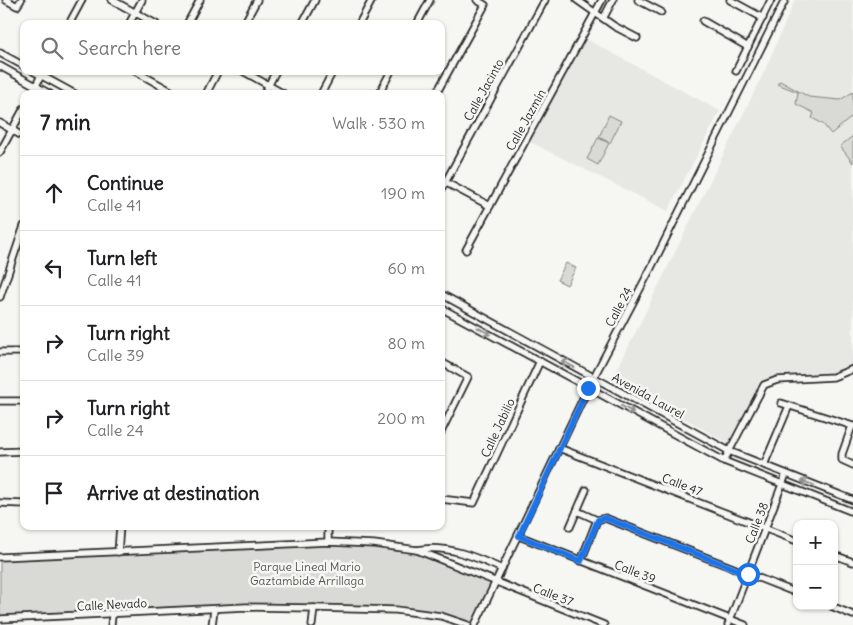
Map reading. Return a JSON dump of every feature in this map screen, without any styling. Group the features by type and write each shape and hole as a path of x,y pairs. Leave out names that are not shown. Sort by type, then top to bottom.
{"street":[{"path":"6,0 18,6 21,0"},
{"path":"71,20 82,0"},
{"path":"112,0 149,20"},
{"path":"131,20 142,0"},
{"path":"189,20 200,0"},
{"path":"246,20 257,0"},
{"path":"304,20 315,0"},
{"path":"361,20 372,0"},
{"path":"419,20 430,0"},
{"path":"438,90 485,5 476,0"},
{"name":"Calle Jacinto","path":"445,179 545,0"},
{"path":"577,0 604,17 614,26 637,38"},
{"name":"Calle Jazmín","path":"466,250 602,0"},
{"path":"604,17 613,0"},
{"path":"638,0 660,12"},
{"path":"730,0 763,18"},
{"path":"736,71 771,0"},
{"name":"Calle 24","path":"476,625 593,377 654,262 785,0"},
{"path":"703,21 748,47"},
{"path":"0,53 20,64"},
{"path":"0,66 43,90"},
{"path":"34,90 41,75"},
{"path":"45,75 69,90"},
{"path":"142,75 169,90"},
{"path":"208,90 216,75"},
{"path":"250,75 277,90"},
{"path":"266,90 274,75"},
{"path":"323,90 332,75"},
{"path":"381,90 389,75"},
{"path":"0,152 20,115"},
{"path":"0,123 20,135"},
{"path":"445,182 490,206"},
{"path":"0,297 20,236"},
{"name":"Avenida Laurel","path":"445,296 730,451 853,500"},
{"name":"Avenida Laurel","path":"445,310 724,461 853,512"},
{"path":"0,352 20,352"},
{"name":"Calle Jabilio","path":"445,499 474,503 540,361"},
{"path":"445,364 468,377 445,424"},
{"path":"724,461 764,385 777,380 833,377 853,369"},
{"path":"0,401 20,401"},
{"path":"781,403 853,426 842,454 842,460 853,465"},
{"path":"764,466 789,406"},
{"name":"Calle 47","path":"559,448 793,538"},
{"path":"0,452 20,451"},
{"name":"Calle 38","path":"729,622 786,474"},
{"path":"570,527 586,490"},
{"path":"0,503 20,504"},
{"path":"577,511 598,520 605,518 793,591"},
{"path":"581,561 598,520"},
{"path":"118,552 120,530"},
{"path":"328,530 328,542"},
{"name":"Calle 39","path":"519,536 729,622 744,625"},
{"path":"0,556 328,542 374,544 417,550 429,548 471,555 502,570"},
{"name":"Calle 37","path":"417,550 604,625"},
{"path":"838,556 853,562"},
{"name":"Calle Nevado","path":"0,619 10,622 246,607 396,610 441,616 468,625"},
{"path":"312,625 314,608"},
{"path":"838,609 853,615"},
{"path":"212,625 214,610"},
{"path":"111,625 112,616"}],"shaded area":[{"path":"795,0 853,0 853,365 835,374 763,382 728,443 613,378 765,70"},
{"path":"586,39 720,111 668,211 530,142"}],"green space":[{"path":"780,81 809,97 840,100 853,92 853,116 831,134 823,124 812,118 814,113 796,104 798,92 777,84"},
{"path":"609,115 621,121 610,143 599,137"},
{"path":"853,136 853,163 840,146"},
{"path":"598,138 609,143 598,165 587,159"},
{"path":"566,263 576,268 567,285 557,280"},
{"name":"Parque Lineal Mario Gaztambide Arrillaga","path":"328,542 417,550 496,583 475,625 396,610 246,607 0,619 0,557"}],"route":[{"path":"588,388 519,536 581,561 598,520 605,518 748,574"}]}
